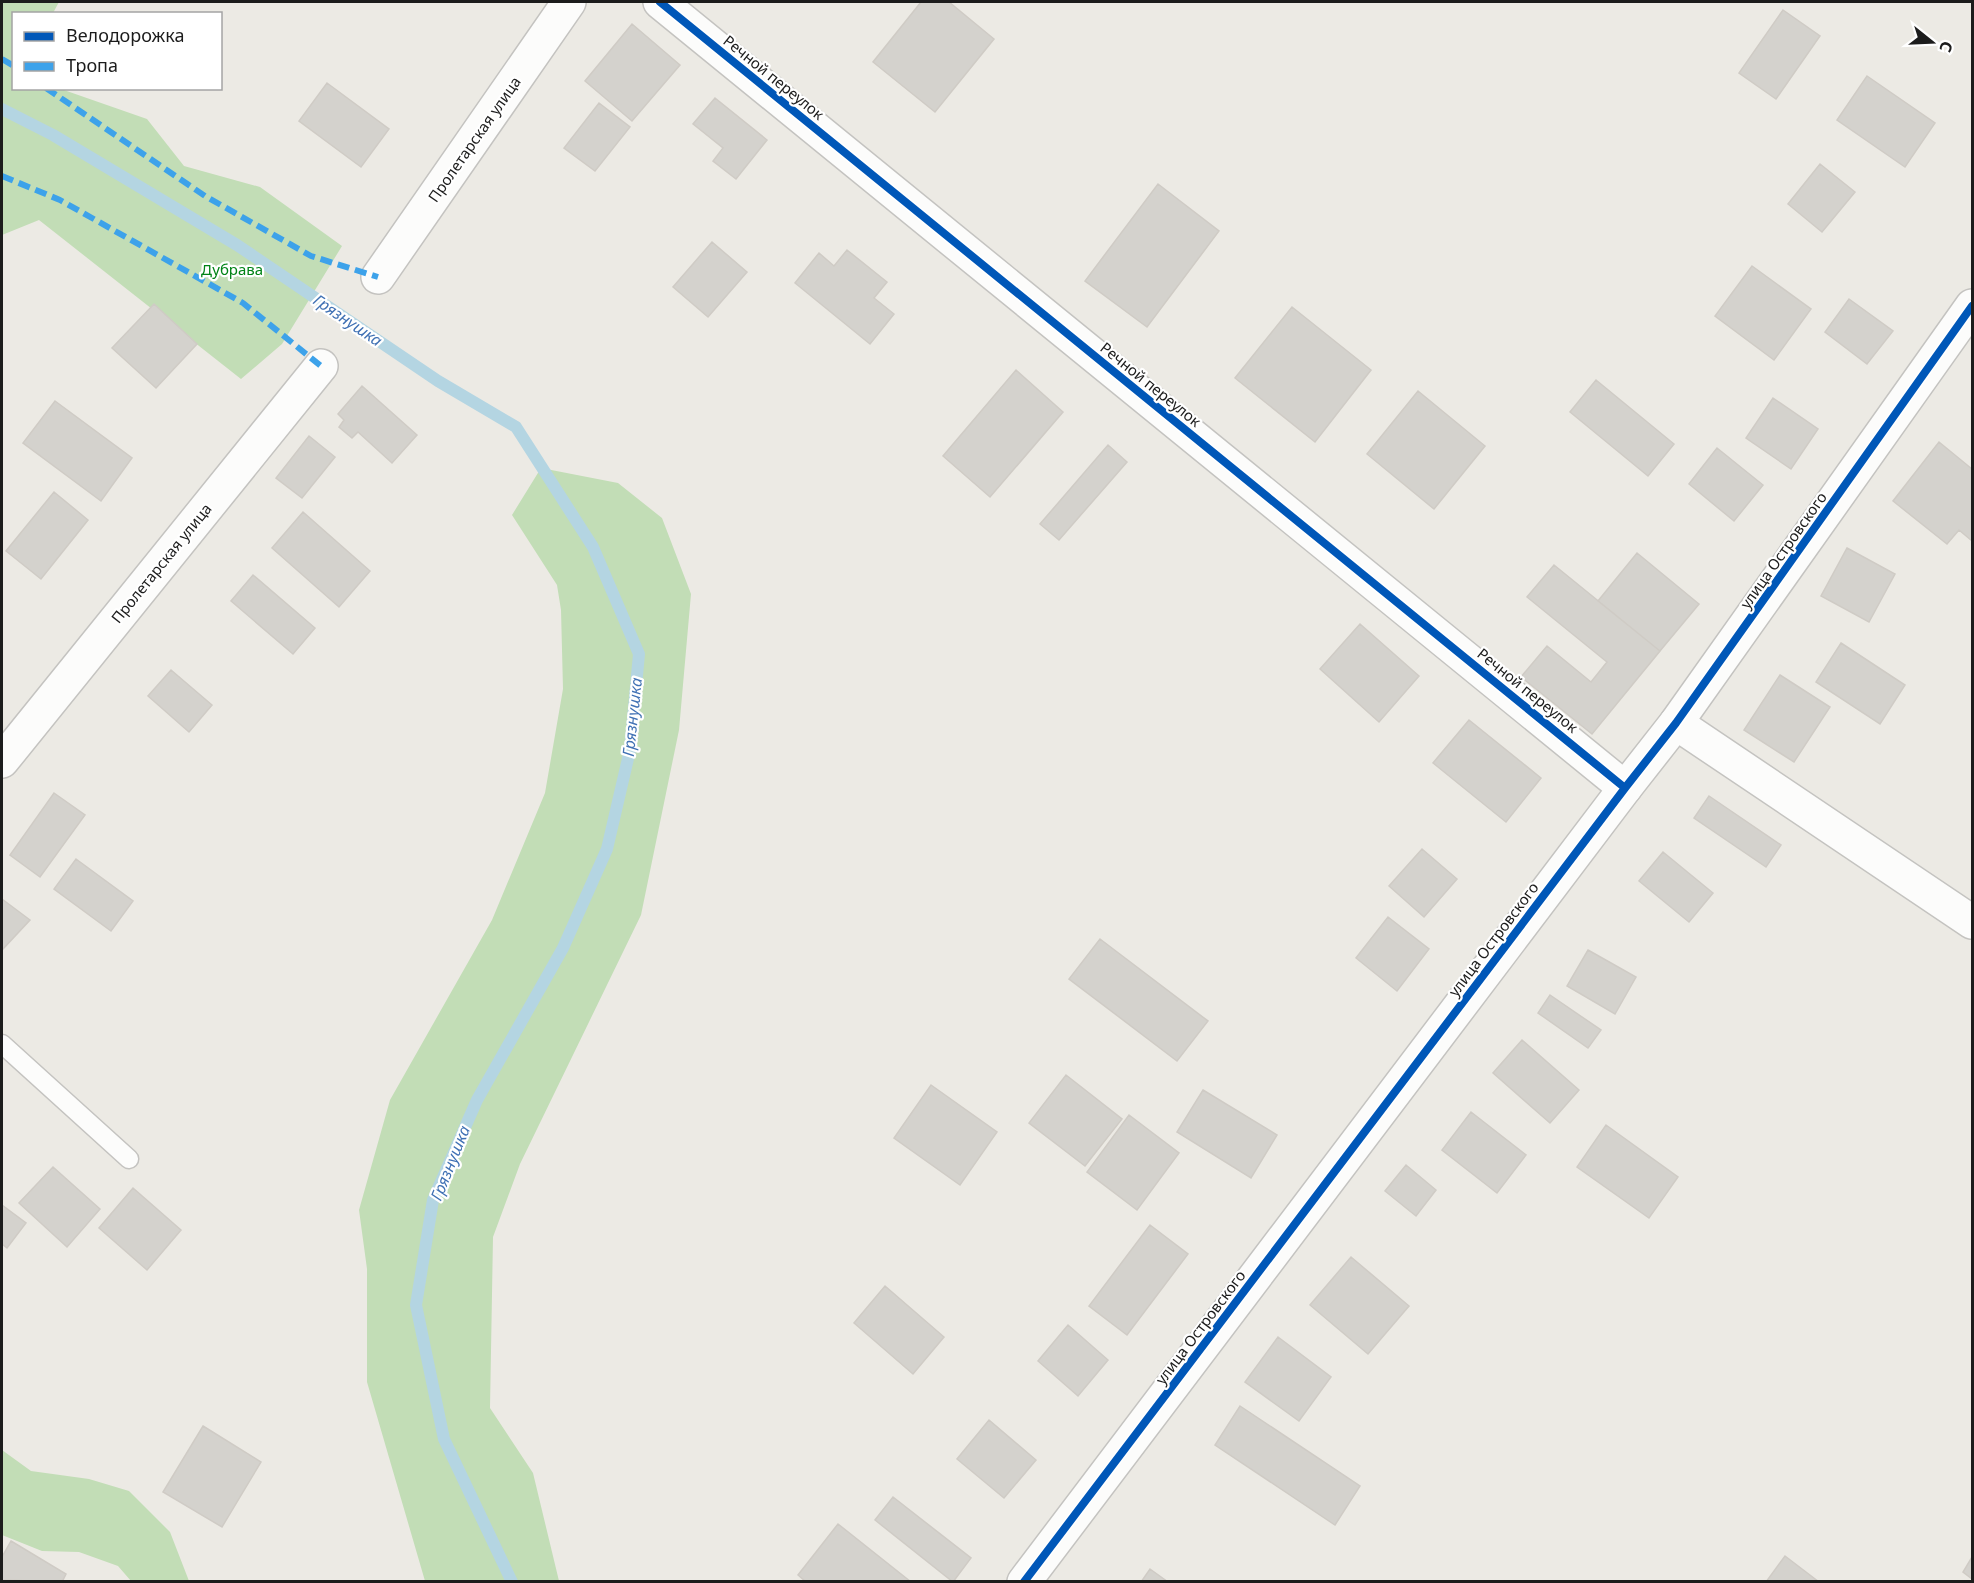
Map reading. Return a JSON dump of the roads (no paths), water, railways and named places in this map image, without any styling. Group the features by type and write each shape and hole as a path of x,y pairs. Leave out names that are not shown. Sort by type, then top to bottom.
{"street":[{"name":"Пролетарская улица","path":"378,277 569,2"},
{"name":"Речной переулок","path":"660,2 1625,788"},
{"name":"улица Островского","path":"1024,1581 1676,723 1972,306"},
{"name":"Пролетарская улица","path":"2,761 321,366"},
{"path":"1676,723 1972,922"}],"lane":[{"path":"2,1044 129,1158"}],"waterway":[{"name":"Грязнушка","path":"2,109 53,135 237,245 438,381 516,427 593,547 639,654 630,750 607,849 563,948 477,1100 433,1200 416,1305 444,1439 512,1582"}],"park label":[{"name":"Дубрава","path":"232,269"}]}
